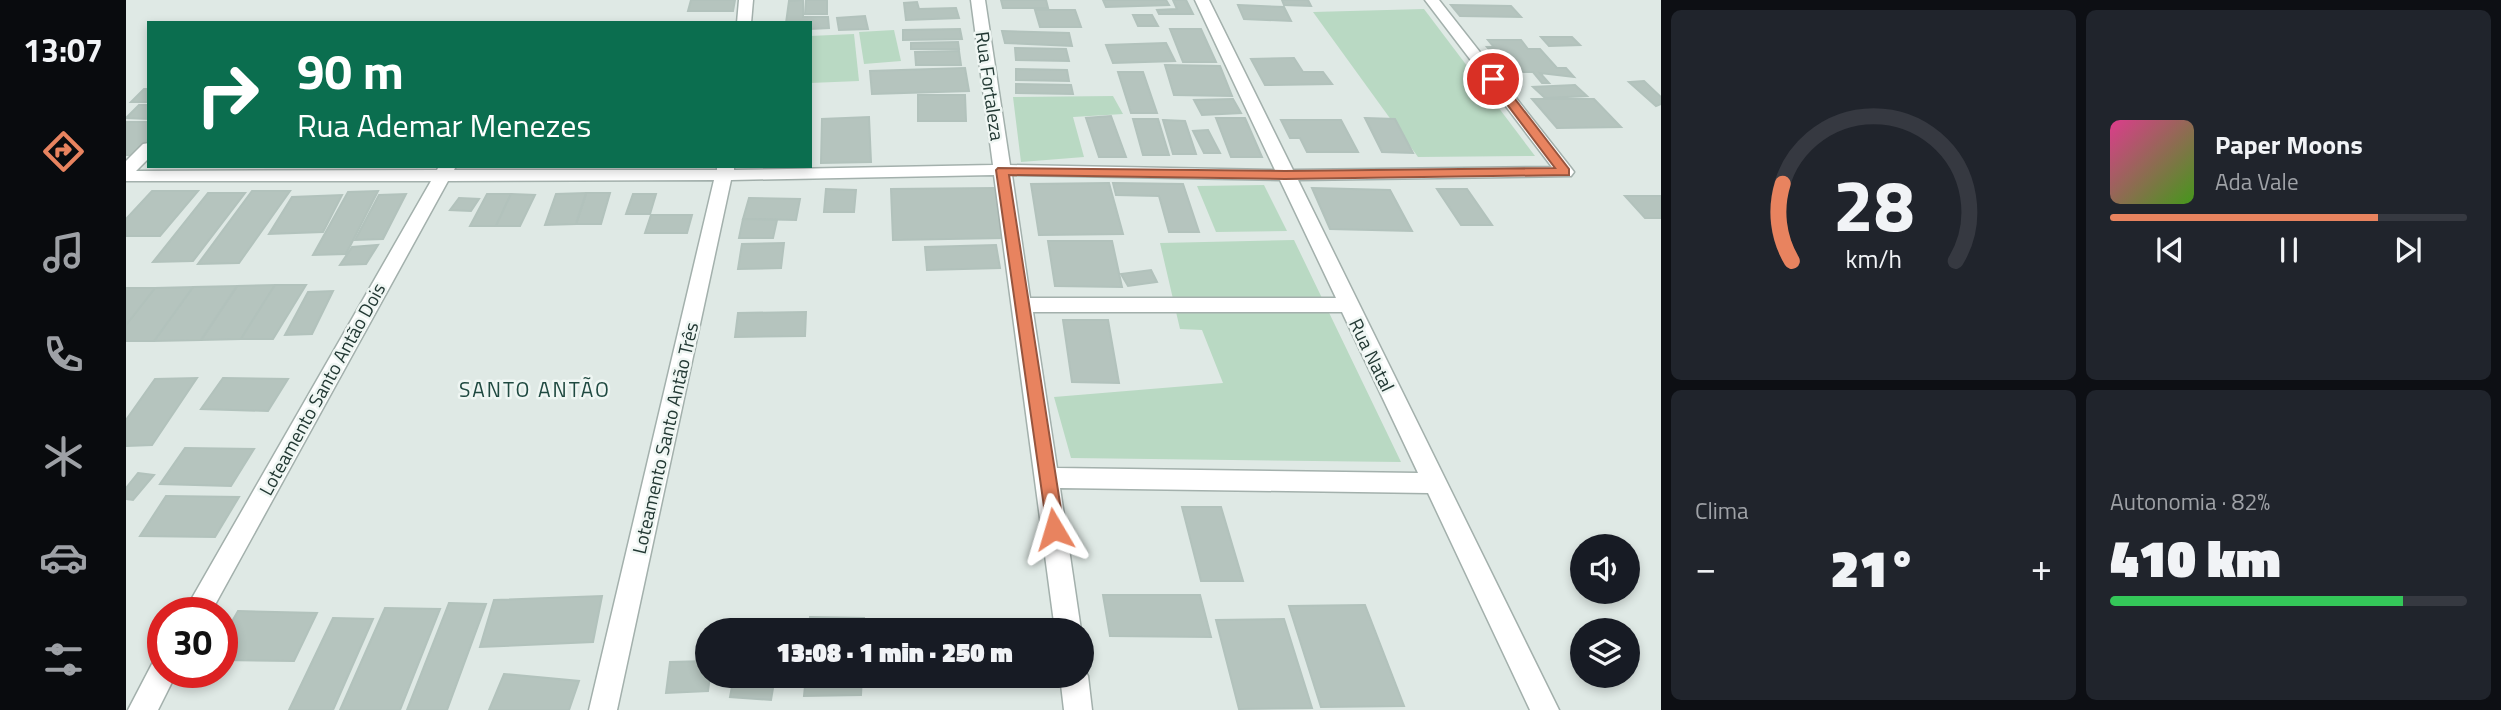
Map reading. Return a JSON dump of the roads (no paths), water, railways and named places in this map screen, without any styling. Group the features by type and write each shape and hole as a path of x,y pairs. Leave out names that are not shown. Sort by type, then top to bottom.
{"street":[{"path":"744,21 746,0"},
{"name":"Rua Fortaleza","path":"978,0 1066,618"},
{"name":"Rua Natal","path":"1202,0 1545,710"},
{"path":"126,176 445,171 1002,170 1285,175 1564,172 1432,0"},
{"path":"126,171 147,150"},
{"name":"Loteamento Santo Antão Dois","path":"205,597 445,171"},
{"name":"Loteamento Santo Antão Três","path":"603,710 726,171"},
{"path":"1022,305 1348,305"},
{"path":"1048,478 1434,483"},
{"path":"142,710 154,688"},
{"path":"1075,688 1078,710"}],"district":[{"name":"SANTO ANTÃO","path":"535,390"}]}
